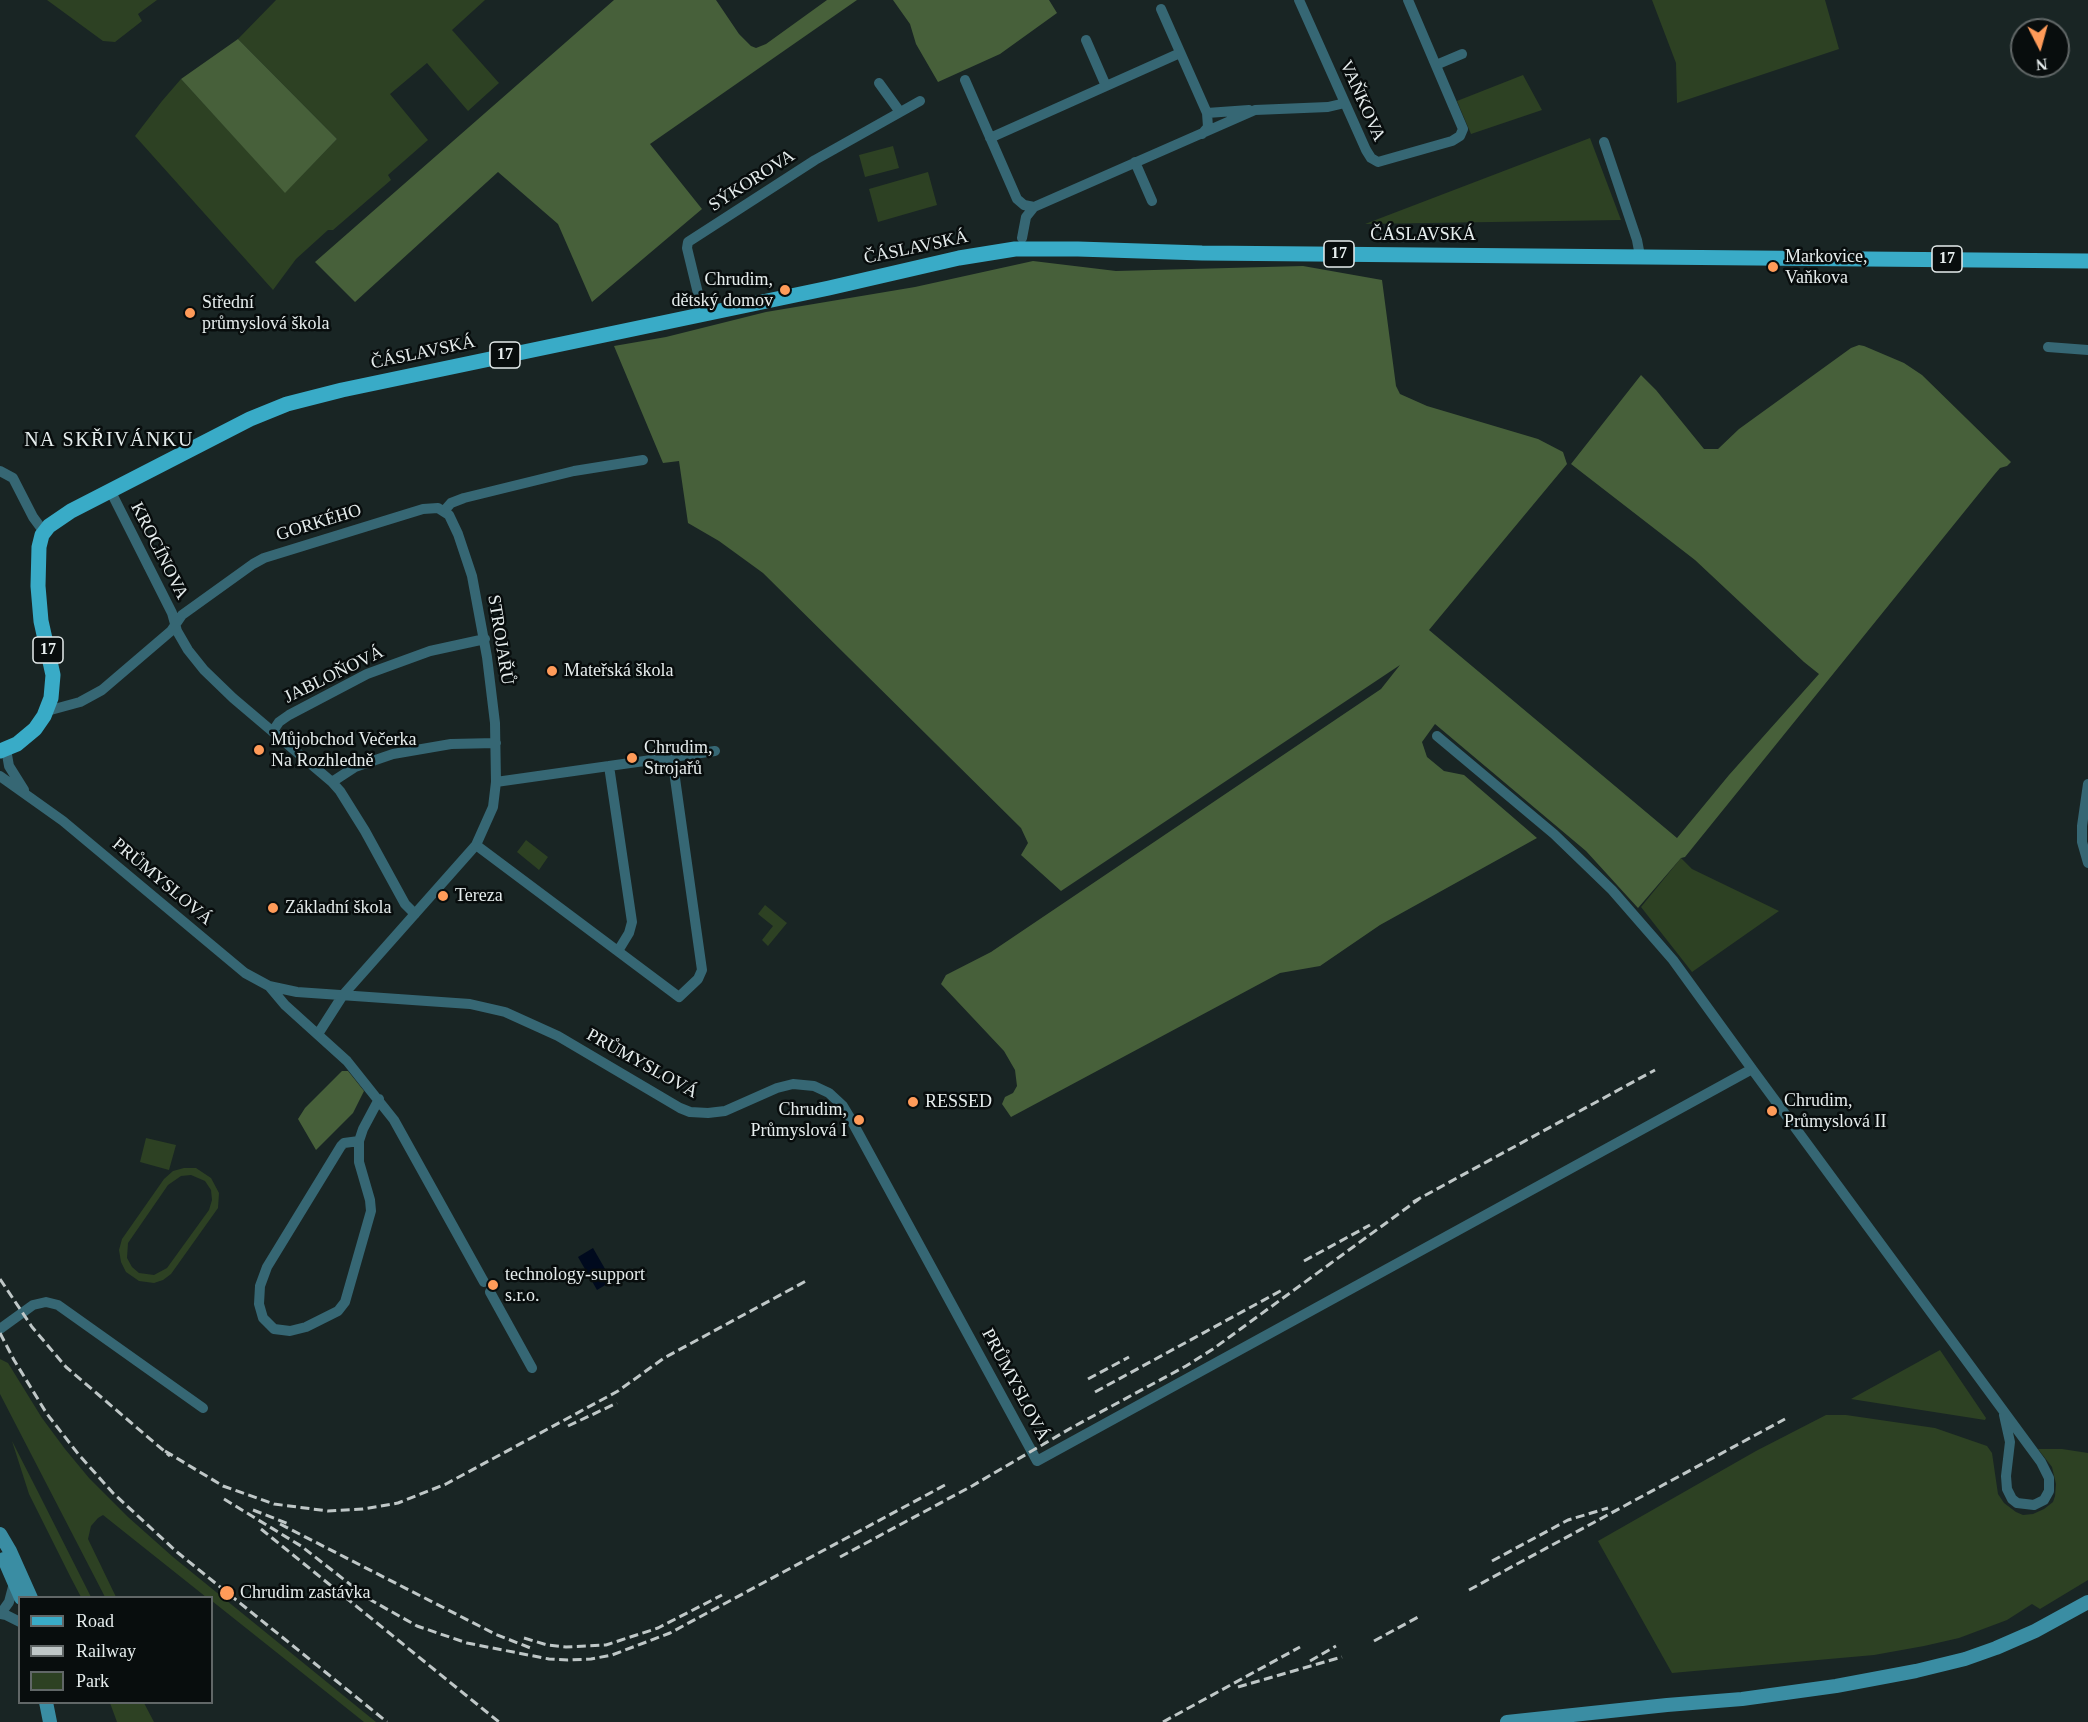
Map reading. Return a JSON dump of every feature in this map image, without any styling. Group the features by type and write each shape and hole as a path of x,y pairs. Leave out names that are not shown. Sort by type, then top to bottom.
{"main road":[{"name":"ČÁSLAVSKÁ","path":"44,532 63,516 110,490 250,419 296,402 403,376 703,314 1023,244 1202,253 2088,261"},
{"name":"17","path":"3,750 30,735 47,711 51,698 53,683 39,601 38,554 44,532"}],"street":[{"name":"VAŇKOVA","path":"1299,0 1366,150 1374,161 1387,161 1456,139 1462,133 1462,125 1408,0"},
{"path":"1161,9 1207,112 1208,127 1202,134"},
{"path":"1086,40 1106,86"},
{"path":"990,138 1180,53"},
{"path":"1436,64 1462,54"},
{"path":"965,80 1017,199 1023,244"},
{"path":"879,83 900,112"},
{"name":"SÝKOROVA","path":"703,314 687,248 688,242 815,160 920,101"},
{"path":"1207,112 1328,107 1345,104"},
{"path":"1023,244 1026,217 1034,207 1255,110"},
{"path":"1604,142 1638,240 1640,256"},
{"path":"1135,162 1152,201"},
{"path":"1017,199 1024,205 1034,207"},
{"path":"2048,347 2088,350"},
{"name":"GORKÉHO","path":"47,711 80,702 102,690 176,627 182,615 264,558 423,509 433,507 444,511 451,503 464,498 574,471 643,460"},
{"path":"0,471 13,478 33,518 44,532"},
{"name":"KROCÍNOVA","path":"110,490 172,613 176,627 188,650 204,670 241,705 332,782 365,831 405,904 416,914"},
{"name":"STROJAŘŮ","path":"318,1034 343,995 476,844 493,807 496,782 495,712 485,639 467,559 455,525 444,511"},
{"name":"JABLOŇOVÁ","path":"273,731 287,716 367,674 430,651 485,639"},
{"path":"1437,736 1554,834 1612,890 1672,960 2004,1415 2035,1454 2050,1484 2047,1496 2034,1505 2017,1503 2007,1489 2006,1476 2010,1442 2004,1415"},
{"path":"332,782 355,767 393,754 451,744 496,743"},
{"name":"PRŮMYSLOVÁ","path":"3,750 11,770 22,787 36,800"},
{"path":"496,782 715,751"},
{"path":"476,844 679,997 698,978 702,970 672,757"},
{"path":"609,766 632,922 630,933 618,951"},
{"name":"PRŮMYSLOVÁ","path":"0,776 63,820 245,973 269,986 297,992 446,1002 505,1012 558,1036 690,1112 725,1111 777,1088 793,1084 814,1086 830,1093 849,1116 1037,1461 1752,1069"},
{"path":"2088,784 2082,842 2088,863"},
{"name":"PRŮMYSLOVÁ","path":"269,986 285,1005 358,1073 379,1099 394,1120 484,1282"},
{"path":"359,1140 344,1143 341,1146 267,1267 260,1286 259,1304 263,1318 274,1329 290,1332 306,1327 338,1311 345,1302 371,1211 359,1162 359,1140 379,1099"},
{"path":"490,1292 532,1368"},
{"path":"0,1329 33,1305 46,1302 58,1305 203,1408"},
{"path":"0,1534 30,1596"},
{"path":"0,1552 20,1596"},
{"path":"3,1612 9,1602 14,1583"},
{"path":"1507,1722 1742,1699 1916,1671 1965,1659 2007,1643 2044,1627 2088,1602"},
{"path":"3,1612 18,1604"},
{"path":"3,1612 18,1610"},
{"path":"3,1612 18,1621"},
{"path":"46,1704 50,1722"},
{"path":"56,1704 59,1722"}],"green space":[{"path":"47,0 157,0 138,14 142,21 115,42 103,41"},
{"path":"276,0 485,0 452,30 499,83 468,111 427,63 390,94 428,140 388,175 391,180 333,230 328,230 296,259 273,290 135,136 181,79 285,192 337,139 238,39"},
{"path":"614,0 716,0 739,34 756,48 766,44 827,0 857,0 650,144 702,209 592,302 558,224 498,172 355,302 315,262"},
{"path":"893,0 1049,0 1057,13 1000,54 938,82 916,44 910,24"},
{"path":"1652,0 1825,0 1839,49 1677,103 1676,63"},
{"path":"238,39 337,139 285,193 181,79"},
{"path":"1523,75 1542,110 1471,134 1457,101"},
{"path":"1590,138 1621,220 1365,224"},
{"path":"893,146 899,168 865,177 859,155"},
{"path":"928,172 937,205 878,222 869,189"},
{"path":"1033,261 1116,271 1303,266 1382,280 1396,386 1400,394 1427,406 1538,439 1563,452 1567,464 1429,630 1677,838 1729,775 1819,674 1695,560 1571,464 1641,375 1704,449 1718,449 1739,429 1851,348 1864,346 1904,363 1922,375 2011,462 2000,468 1994,475 1685,857 1681,858 1638,908 1586,851 1435,724 1422,742 1427,757 1444,771 1464,775 1537,838 1380,925 1320,966 1280,973 1011,1117 1002,1104 1005,1097 1013,1093 1017,1086 1015,1070 1004,1051 941,984 946,975 991,952 1381,689 1400,665 1061,891 1021,855 1028,843 1021,828 763,573 719,541 688,523 679,461 663,463 614,346 666,337 766,312 915,287"},
{"path":"526,840 548,857 539,870 517,852"},
{"path":"1681,858 1692,869 1779,911 1692,972 1641,907"},
{"path":"765,905 787,923 768,946 762,940 773,926 758,914"},
{"path":"342,1071 348,1071 364,1091 353,1113 316,1150 298,1119 305,1108"},
{"path":"146,1138 176,1145 169,1170 140,1162"},
{"path":"196,1168 211,1178 219,1193 218,1208 171,1274 154,1283 139,1281 126,1272 121,1262 119,1250 122,1239 164,1179 173,1171","holes":["191,1175 205,1181 211,1190 212,1200 209,1210 167,1268 154,1275 139,1273 127,1258 128,1243 168,1185 181,1176"]},
{"path":"1940,1350 1986,1418 1985,1420 1851,1399"},
{"path":"0,1359 8,1363 42,1418 65,1449 89,1478 128,1517 173,1557 376,1722 364,1722 213,1602 213,1596 205,1596 103,1515 91,1526 88,1539 116,1596 104,1596 0,1394"},
{"path":"1826,1415 1846,1415 1935,1428 1987,1446 1992,1453 1998,1494 2004,1503 2023,1515 2044,1509 2053,1502 2055,1496 2056,1484 2052,1467 2038,1449 2062,1449 2088,1453 2088,1580 2040,1609 2032,1604 2007,1620 1959,1638 1924,1646 1874,1655 1672,1673 1598,1541 1756,1451"},
{"path":"12,1441 90,1596 80,1596 29,1494"},
{"path":"110,1704 145,1704 154,1722 117,1722"}],"water":[{"path":"593,1248 612,1281 597,1290 578,1257"}],"railway":[{"path":"1413,1202 1655,1070"},
{"path":"840,1557 1186,1366 1213,1349 1419,1199"},
{"path":"1304,1261 1370,1225"},
{"path":"0,1279 32,1327 66,1367 170,1456"},
{"path":"165,1451 223,1486 274,1504 328,1511 363,1509 398,1503 446,1484 618,1391 664,1358 806,1281"},
{"path":"1095,1392 1284,1289"},
{"path":"0,1333 47,1414 113,1493 177,1552 387,1722"},
{"path":"1088,1379 1129,1357"},
{"path":"568,1426 617,1403"},
{"path":"1469,1590 1785,1419"},
{"path":"224,1499 301,1546 369,1599 417,1626 467,1643 549,1659 568,1660 612,1655 670,1633 945,1485"},
{"path":"1492,1561 1568,1520 1608,1508"},
{"path":"253,1510 289,1524"},
{"path":"280,1524 495,1634 533,1649"},
{"path":"261,1529 499,1722"},
{"path":"524,1638 547,1645 566,1647 606,1645 658,1628 722,1595"},
{"path":"1374,1641 1420,1616"},
{"path":"1310,1661 1336,1646"},
{"path":"1163,1722 1300,1647"},
{"path":"1238,1687 1342,1657"}],"place":[{"name":"Markovice, Vaňkova","path":"1773,267"},
{"name":"Chrudim, dětský domov","path":"785,290"},
{"name":"Střední průmyslová škola","path":"190,313"},
{"name":"Mateřská škola","path":"552,671"},
{"name":"Můjobchod Večerka Na Rozhledně","path":"259,750"},
{"name":"Chrudim, Strojařů","path":"632,758"},
{"name":"Tereza","path":"443,896"},
{"name":"Základní škola","path":"273,908"},
{"name":"RESSED","path":"913,1102"},
{"name":"Chrudim, Průmyslová II","path":"1772,1111"},
{"name":"Chrudim, Průmyslová I","path":"859,1120"},
{"name":"technology-support s.r.o.","path":"493,1285"},
{"name":"Chrudim zastávka","path":"227,1593"}],"district":[{"name":"NA SKŘIVÁNKU","path":"109,441"}]}
